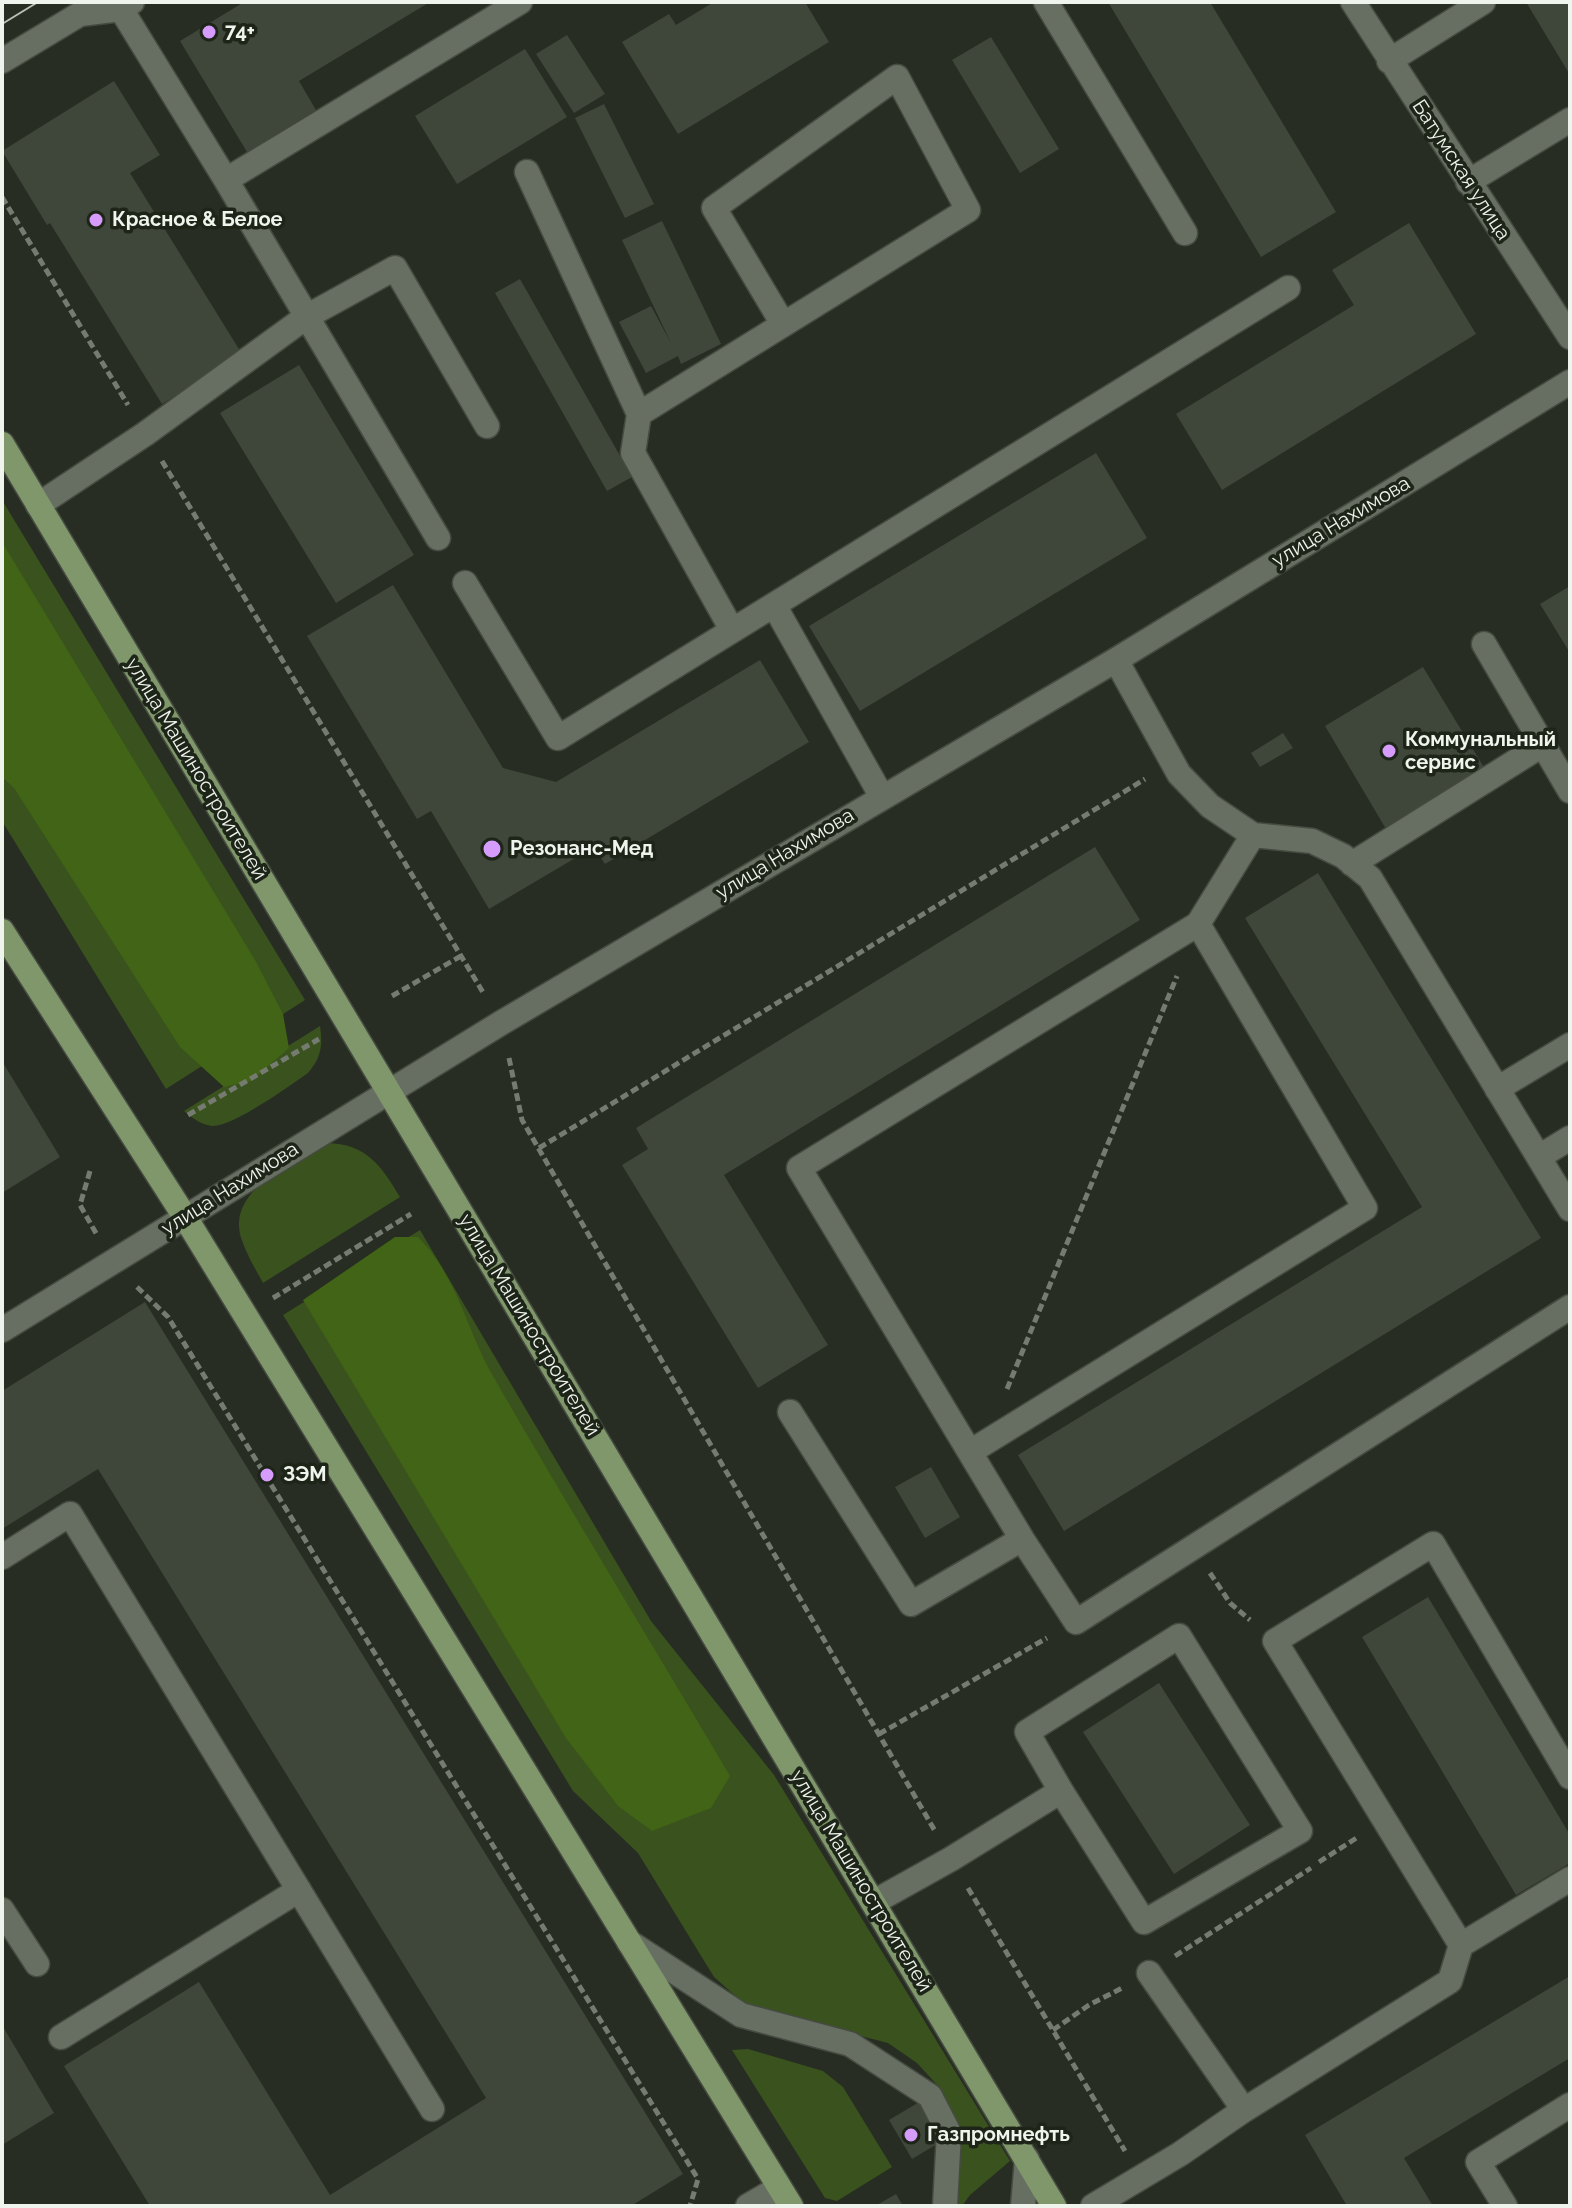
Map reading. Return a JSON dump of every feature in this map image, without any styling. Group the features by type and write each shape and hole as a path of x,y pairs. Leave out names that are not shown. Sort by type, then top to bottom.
{"main road":[{"name":"улица Машиностроителей","path":"2,444 1054,2206"},
{"path":"2,931 185,1217 785,2197"}],"street":[{"path":"226,180 520,2"},
{"path":"1046,2 1185,233"},
{"name":"Батумская улица","path":"1353,2 1570,337"},
{"path":"1389,61 1483,2"},
{"path":"2,61 80,14 126,5 438,538"},
{"path":"639,414 968,210 897,77 714,208 783,324"},
{"path":"1468,182 1570,120"},
{"path":"527,172 639,414 633,453 732,630"},
{"path":"38,505 145,434 306,317 395,268 487,426"},
{"path":"465,583 558,738 1288,288"},
{"name":"улица Нахимова","path":"2,1330 501,1023 1116,660 1570,382"},
{"path":"774,605 882,797"},
{"path":"1484,644 1570,791"},
{"path":"1116,660 1179,774 1210,806 1253,835 1312,841 1343,856 1370,878 1570,1209"},
{"path":"1352,864 1542,745"},
{"path":"1253,835 1198,924 799,1168 1022,1539 1076,1622 1570,1307"},
{"path":"970,1452 1365,1208 1198,924"},
{"path":"1497,1089 1570,1045"},
{"path":"1539,1157 1570,1138"},
{"path":"790,1412 911,1604 1022,1539"},
{"path":"2,1557 70,1514 432,2109"},
{"path":"1461,1945 1275,1641 1433,1544 1570,1777"},
{"path":"1179,1636 1300,1831 1144,1922 1061,1791 1027,1732 1179,1636"},
{"path":"874,1902 1061,1791"},
{"path":"1093,2206 1450,1981 1461,1945 1570,1879"},
{"path":"61,2037 299,1890"},
{"path":"2,1910 37,1964"},
{"path":"629,1942 741,2015 850,2044 930,2096 949,2133 945,2206"},
{"path":"1149,1973 1244,2110"},
{"path":"1505,2206 1478,2162 1570,2105"},
{"path":"1023,2206 1027,2159"},
{"path":"748,2206 785,2197"}],"path":[{"path":"2,197 501,1023 522,1120 951,1859 1141,2177"},
{"path":"539,1148 1173,762"},
{"path":"1006,1391 1198,924"},
{"path":"392,996 461,956"},
{"path":"188,1115 320,1039"},
{"path":"90,1171 80,1205 112,1262 168,1317 698,2179 690,2206"},
{"path":"273,1298 411,1214"},
{"path":"1194,1547 1230,1603 1275,1641"},
{"path":"879,1734 1076,1622"},
{"path":"1053,2030 1089,2005 1149,1973 1385,1819"}],"green space":[{"path":"2,500 305,1000 166,1089 2,821"},
{"path":"2,542 255,960 283,1014 289,1048 251,1081 224,1087 180,1047 14,788 2,777"},
{"path":"320,1026 320,1051 308,1073 261,1105 233,1120 212,1126 197,1121 184,1111"},
{"path":"327,1143 352,1147 371,1158 400,1197 263,1283 243,1243 239,1225 242,1209 251,1194 264,1182"},
{"path":"420,1230 651,1621 774,1775 1010,2161 970,2195 962,2206 950,2206 953,2120 938,2086 917,2063 888,2043 748,2007 714,1977 638,1853 573,1791 283,1315"},
{"path":"395,1237 418,1237 443,1269 493,1376 730,1776 711,1808 652,1831 618,1806 566,1738 303,1300"},
{"path":"748,2049 823,2071 843,2087 892,2167 837,2201 825,2198 732,2050"}],"building":[{"path":"244,2 430,2 299,81 316,110 247,152 180,41"},
{"path":"714,2 805,2 829,42 678,134 622,42 669,14 676,25"},
{"path":"1108,2 1210,2 1336,212 1261,257"},
{"path":"1526,2 1570,2 1570,75"},
{"path":"567,35 605,94 574,113 536,54"},
{"path":"991,37 1059,149 1020,173 952,60"},
{"path":"525,49 567,117 457,184 415,116"},
{"path":"114,81 160,155 130,173 242,354 162,404 2,151"},
{"path":"604,104 654,204 625,218 575,118"},
{"path":"662,221 721,344 681,364 678,356 646,373 619,322 651,306 671,343 622,240"},
{"path":"1409,223 1476,334 1222,490 1176,414 1354,305 1332,270"},
{"path":"520,279 632,477 607,491 495,293"},
{"path":"299,365 414,555 336,603 220,413"},
{"path":"1096,453 1147,538 860,711 809,626"},
{"path":"393,585 503,768 556,782 760,660 809,742 605,864 594,847 489,909 431,811 417,819 307,636"},
{"path":"1570,586 1570,653 1540,604"},
{"path":"1423,667 1485,769 1386,829 1325,726"},
{"path":"1283,733 1293,748 1260,767 1251,753"},
{"path":"1095,847 1140,920 724,1175 828,1345 758,1388 622,1165 648,1149 636,1128"},
{"path":"1318,873 1541,1238 1064,1531 1018,1455 1422,1207 1245,918"},
{"path":"2,1061 60,1157 2,1193"},
{"path":"145,1302 683,2174 631,2206 150,2206 64,2066 199,1982 330,2195 486,2098 98,1469 2,1529 2,1391"},
{"path":"931,1467 960,1517 925,1538 895,1487"},
{"path":"1428,1597 1570,1835 1570,1863 1516,1895 1362,1637"},
{"path":"1159,1683 1250,1825 1174,1874 1083,1732"},
{"path":"1570,1976 1570,2058 1404,2158 1433,2206 1347,2206 1305,2135"},
{"path":"2,2025 54,2113 2,2145"},
{"path":"921,2101 944,2140 912,2159 889,2120"},
{"path":"896,2194 903,2206 875,2206"}],"tram line":[{"path":"2,24 38,2"}],"place":[{"name":"74+","path":"209,32"},
{"name":"Красное & Белое","path":"96,220"},
{"name":"Коммунальный сервис","path":"1389,751"},
{"name":"Резонанс-Мед","path":"492,849"},
{"name":"ЗЭМ","path":"267,1475"},
{"name":"Газпромнефть","path":"911,2135"}]}
